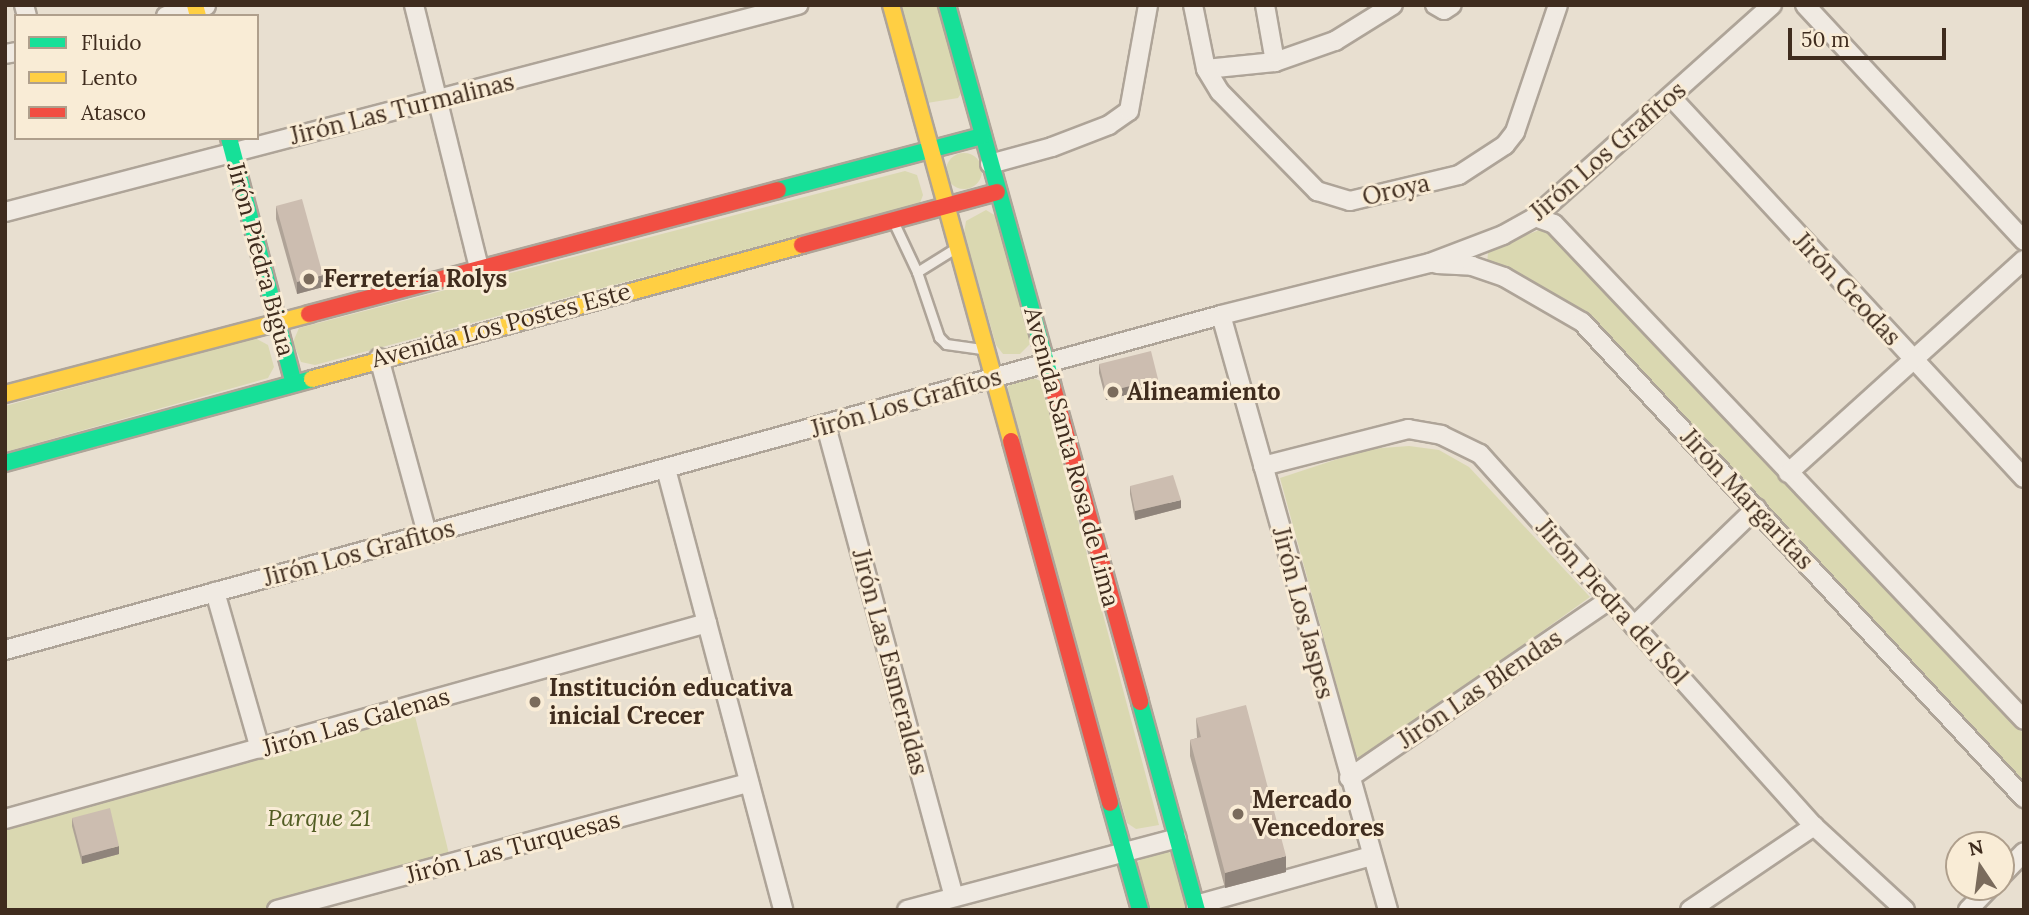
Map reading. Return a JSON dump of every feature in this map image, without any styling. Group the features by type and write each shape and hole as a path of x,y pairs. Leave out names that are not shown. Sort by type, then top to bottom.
{"main road":[{"path":"891,5 943,206 1140,910"},
{"name":"Avenida Santa Rosa de Lima","path":"948,8 1196,908"},
{"path":"5,394 983,136"},
{"name":"Jirón Piedra Bigua","path":"231,144 293,381"},
{"name":"Avenida Los Postes Este","path":"5,463 293,381 997,191"}],"street":[{"path":"414,5 479,268"},
{"name":"Jirón Las Turmalinas","path":"259,138 439,102 798,5"},
{"path":"948,8 968,5"},
{"path":"990,164 1063,143 1110,125 1129,111 1147,5"},
{"name":"Oroya","path":"1193,5 1206,69 1220,92 1259,128 1300,177 1317,191 1350,201 1459,175 1505,145 1515,132 1559,5"},
{"path":"1265,5 1275,62"},
{"path":"1206,69 1275,62 1335,41 1393,5"},
{"name":"Jirón Los Grafitos","path":"5,650 1221,315 1430,263 1503,235 1535,217 1672,98 1772,5"},
{"path":"1804,5 2024,241"},
{"path":"175,14 199,9"},
{"name":"Jirón Geodas","path":"1672,98 2024,478"},
{"name":"Jirón Las Turmalinas","path":"5,212 251,140"},
{"name":"Jirón Margaritas","path":"1535,217 1554,224 2024,720"},
{"path":"1788,473 2024,260"},
{"name":"Jirón Margaritas","path":"1430,263 1472,266 1504,277 1582,322 2024,798"},
{"name":"Jirón Los Jaspes","path":"1221,315 1349,779 1388,910"},
{"path":"379,358 427,534"},
{"name":"Jirón Las Esmeraldas","path":"825,426 954,897"},
{"name":"Jirón Piedra del Sol","path":"1263,466 1408,429 1441,435 1480,454 1814,826 1905,910"},
{"path":"666,469 783,910"},
{"path":"1634,626 1756,508"},
{"path":"215,592 260,749"},
{"name":"Jirón Las Blendas","path":"1349,779 1610,599"},
{"name":"Jirón Las Galenas","path":"5,819 707,623"},
{"name":"Jirón Las Turquesas","path":"277,910 749,783"},
{"path":"1690,910 1814,826"},
{"path":"907,910 1177,838"},
{"path":"1196,908 1372,856"}],"lane":[{"path":"892,220 918,272 946,344 984,349"},
{"path":"918,272 955,248"}],"green space":[{"path":"901,5 940,5 962,92 958,98 927,103"},
{"path":"964,153 976,159 982,171 976,183 964,189 952,183 946,171 952,159"},
{"path":"905,171 917,175 923,195 920,203 315,365 301,362 293,342 299,328"},
{"path":"986,210 996,216 1031,343 1020,354 1003,354 996,345 964,233 966,221"},
{"path":"1542,229 1552,231 2024,734 2024,782 1590,321 1539,285 1487,263 1488,253 1495,247"},
{"path":"255,338 268,345 274,367 268,378 5,452 5,406"},
{"path":"1030,377 1041,381 1159,825 1136,829 1127,823 1004,392 1012,382"},
{"path":"1409,446 1439,450 1469,467 1590,597 1364,759 1356,756 1280,478 1368,449"},
{"name":"Parque 21","path":"415,716 450,858 260,910 5,910 5,829"},
{"path":"1166,850 1173,855 1188,910 1151,910 1137,863 1146,854"}],"building":[{"path":"302,199 323,275 297,282 276,206"},
{"path":"1151,351 1158,379 1106,392 1099,364"},
{"path":"1173,475 1181,500 1135,511 1130,486"},
{"name":"Mercado Vencedores","path":"1246,705 1286,856 1225,873 1190,740 1201,737 1196,718"},
{"path":"110,808 119,846 82,856 72,818"}],"traffic: fast":[{"path":"947,5 1052,384"},
{"path":"778,190 983,136"},
{"path":"230,140 293,381"},
{"path":"5,463 312,379"},
{"path":"1140,702 1197,910"},
{"path":"1110,803 1140,910"}],"traffic: slow":[{"path":"195,5 197,14"},
{"path":"891,5 1011,441"},
{"path":"312,379 802,245"},
{"path":"5,394 309,314"}],"traffic: jam":[{"path":"309,314 778,190"},
{"path":"802,245 997,192"},
{"path":"1052,384 1140,702"},
{"path":"1011,441 1110,803"}],"place":[{"name":"Ferretería Rolys","path":"309,279"},
{"name":"Alineamiento","path":"1113,392"},
{"name":"Institución educativa inicial Crecer","path":"535,702"},
{"name":"Mercado Vencedores","path":"1238,814"}]}
